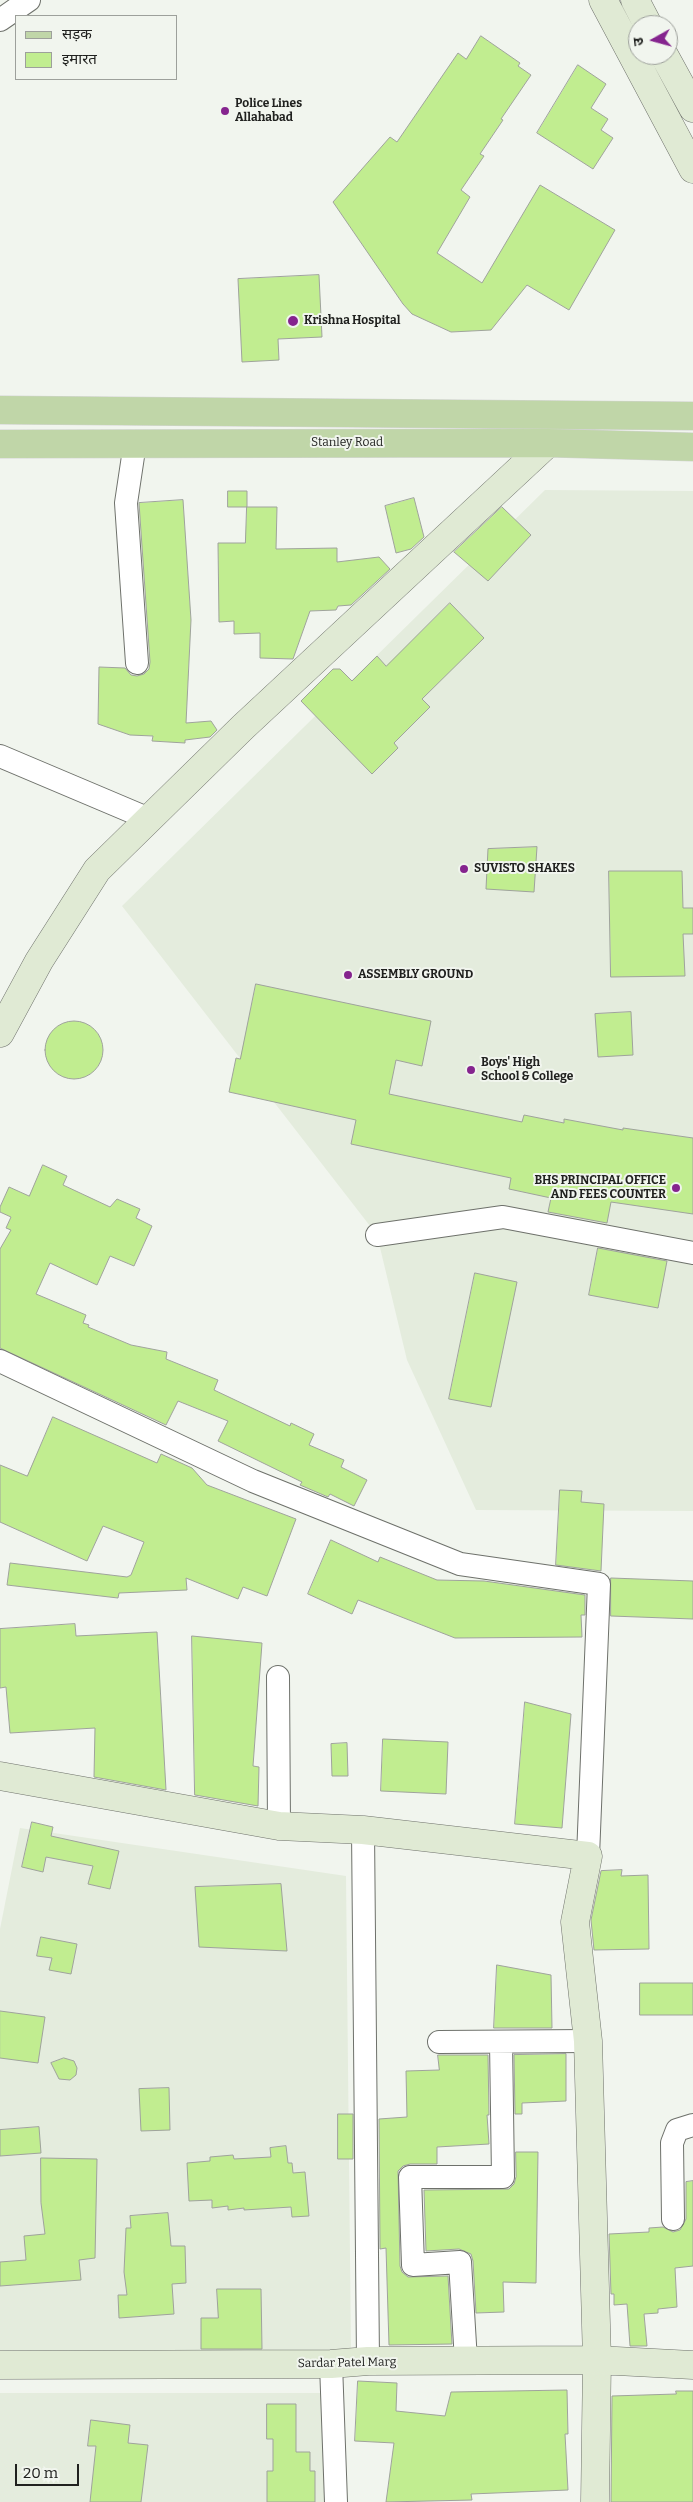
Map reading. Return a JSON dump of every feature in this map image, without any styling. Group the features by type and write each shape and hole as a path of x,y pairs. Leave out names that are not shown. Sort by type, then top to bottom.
{"main road":[{"path":"1,407 693,416"},
{"name":"Stanley Road","path":"0,444 548,444 693,448"}],"street":[{"path":"0,20 28,0"},
{"path":"604,0 693,169"},
{"path":"635,0 643,15"},
{"path":"669,65 693,108"},
{"path":"134,443 126,503 137,663"},
{"path":"0,1033 39,961 97,870 243,727 548,444"},
{"path":"0,756 149,819"},
{"path":"377,1235 503,1217 693,1253"},
{"path":"2,1368 253,1481 460,1564 599,1584 588,1856 575,1922 588,2041 596,2360 594,2502"},
{"path":"278,1677 279,1826"},
{"path":"0,1776 279,1826 363,1830 588,1856"},
{"path":"363,1830 368,2361"},
{"path":"439,2042 588,2041"},
{"path":"466,2361 460,2262 413,2265 410,2178 503,2177 501,2042"},
{"path":"673,2219 672,2143 677,2130 693,2125"},
{"name":"Sardar Patel Marg","path":"0,2364 331,2364 368,2361 596,2360 693,2365"},
{"path":"331,2364 336,2502"}],"shaded area":[{"name":"Boys' High School & College","path":"545,490 693,491 693,1511 476,1510 407,1360 377,1235 122,906"},
{"path":"20,1828 346,1876 351,2353 0,2358 0,1929"},
{"path":"0,2393 325,2393 326,2502 0,2502"}],"building":[{"path":"481,36 520,63 518,66 531,75 480,154 484,156 461,190 470,197 437,253 482,283 540,185 615,230 569,310 527,285 491,330 451,332 412,314 403,304 333,202 390,137 397,142 458,53 466,59"},
{"path":"578,65 606,84 591,108 608,119 601,130 613,138 593,169 537,133"},
{"path":"319,275 322,337 278,339 279,360 242,362 238,279"},
{"path":"228,491 247,491 247,507 228,507"},
{"path":"414,498 424,537 411,549 396,553 385,506"},
{"path":"183,500 191,620 186,723 211,721 217,730 210,737 185,740 185,743 152,741 153,736 130,735 98,724 99,667 125,668 131,675 137,676 144,674 149,669 139,503"},
{"path":"247,507 277,507 276,549 337,548 337,562 379,557 390,569 351,605 338,606 336,610 310,611 293,659 260,658 260,633 234,634 234,621 219,622 218,543 245,543"},
{"path":"502,507 531,535 488,581 454,552"},
{"path":"450,603 484,638 422,699 430,707 394,743 398,748 372,774 301,701 333,669 340,669 352,681 377,656 386,666"},
{"path":"537,847 534,892 486,889 488,849"},
{"path":"609,871 682,871 683,908 693,908 693,934 683,934 685,976 611,977"},
{"path":"256,984 431,1021 422,1066 396,1060 389,1094 522,1122 524,1115 564,1123 564,1119 623,1130 623,1128 693,1138 693,1214 611,1202 607,1223 548,1212 551,1198 509,1189 511,1178 351,1144 356,1120 229,1092 236,1058 240,1059"},
{"path":"631,1012 633,1055 598,1057 595,1014"},
{"path":"68,1021 80,1021 90,1025 99,1034 103,1056 95,1071 80,1079 68,1079 58,1075 49,1066 45,1056 45,1044 49,1034 58,1025"},
{"path":"43,1165 67,1176 63,1185 110,1207 117,1199 140,1209 136,1218 152,1226 134,1266 110,1256 97,1285 50,1263 36,1294 86,1315 83,1323 89,1325 88,1327 131,1345 167,1352 166,1359 218,1380 214,1390 290,1426 291,1423 314,1434 309,1445 344,1460 341,1467 367,1480 354,1506 330,1494 328,1497 300,1485 302,1482 218,1441 228,1421 178,1401 166,1425 0,1348 0,1249 11,1230 6,1228 11,1217 0,1212 0,1207 9,1187 29,1196"},
{"path":"598,1248 667,1261 658,1308 589,1295"},
{"path":"475,1273 517,1282 491,1407 449,1399"},
{"path":"53,1417 157,1463 161,1454 192,1468 207,1485 296,1519 267,1596 243,1587 238,1599 186,1578 187,1590 119,1593 118,1598 7,1585 10,1563 127,1577 131,1575 144,1542 103,1526 87,1561 0,1522 0,1465 27,1476"},
{"path":"560,1490 582,1491 581,1502 604,1504 601,1571 556,1565"},
{"path":"331,1540 378,1562 380,1557 437,1580 484,1581 585,1595 585,1615 581,1615 582,1637 455,1638 358,1600 352,1614 308,1594"},
{"path":"611,1578 693,1581 693,1619 611,1616"},
{"path":"75,1624 76,1636 157,1632 166,1790 94,1777 95,1728 10,1733 6,1687 0,1688 0,1629"},
{"path":"192,1636 262,1643 253,1766 259,1767 258,1806 195,1795"},
{"path":"525,1702 571,1714 562,1828 515,1824"},
{"path":"383,1739 448,1742 446,1794 381,1791"},
{"path":"347,1743 348,1776 332,1776 331,1744"},
{"path":"32,1822 53,1827 51,1836 119,1851 110,1889 88,1884 93,1866 46,1857 43,1872 22,1867"},
{"path":"622,1870 621,1876 648,1875 649,1949 594,1950 591,1920 601,1871"},
{"path":"281,1884 287,1951 199,1947 195,1887"},
{"path":"41,1937 77,1944 71,1974 49,1970 52,1958 37,1956"},
{"path":"497,1965 551,1975 552,2028 494,2028"},
{"path":"640,1983 693,1983 693,2015 640,2015"},
{"path":"0,2011 45,2017 38,2063 0,2058"},
{"path":"566,2054 566,2101 522,2103 522,2114 515,2114 514,2055"},
{"path":"438,2055 488,2055 489,2115 487,2115 489,2144 437,2147 437,2164 410,2164 403,2166 398,2171 400,2266 402,2272 408,2277 448,2276 452,2344 389,2345 386,2248 380,2249 379,2119 407,2117 406,2071 439,2070"},
{"path":"64,2058 74,2061 77,2068 76,2075 70,2080 59,2079 51,2063"},
{"path":"169,2088 170,2130 141,2131 139,2089"},
{"path":"338,2114 353,2114 353,2159 338,2159"},
{"path":"39,2127 41,2153 0,2156 0,2130"},
{"path":"286,2146 288,2163 292,2163 293,2173 305,2172 309,2216 292,2217 291,2207 228,2210 228,2206 212,2208 212,2200 189,2201 187,2163 210,2161 210,2157 233,2155 234,2159 271,2157 270,2148"},
{"path":"516,2152 538,2152 536,2283 503,2282 504,2312 476,2313 471,2254 459,2249 426,2251 424,2190 509,2189 514,2184 516,2177"},
{"path":"41,2158 97,2159 95,2258 79,2260 81,2280 0,2286 0,2262 26,2260 24,2236 45,2234 41,2203"},
{"path":"693,2181 693,2266 675,2268 677,2307 658,2309 658,2313 644,2314 647,2346 630,2346 627,2304 614,2305 614,2294 611,2294 609,2234 649,2232 649,2228 663,2227 673,2232 680,2230 686,2219 686,2182"},
{"path":"168,2213 171,2246 185,2246 186,2283 172,2284 174,2314 119,2318 118,2295 127,2295 124,2272 126,2228 131,2228 130,2216"},
{"path":"217,2289 261,2289 262,2349 201,2349 201,2318 218,2318"},
{"path":"358,2381 397,2383 396,2411 445,2416 451,2392 567,2390 568,2434 565,2434 568,2490 471,2494 472,2500 386,2502 394,2443 355,2441"},
{"path":"676,2391 693,2391 693,2502 611,2502 612,2396 676,2394"},
{"path":"267,2404 296,2404 296,2452 310,2452 310,2471 315,2471 315,2502 267,2502 267,2471 273,2471 273,2439 267,2439"},
{"path":"91,2420 130,2425 128,2443 148,2445 141,2502 90,2502 96,2446 88,2446"}],"place":[{"name":"Police Lines Allahabad","path":"225,111"},
{"name":"Krishna Hospital","path":"293,321"},
{"name":"SUVISTO SHAKES","path":"464,869"},
{"name":"ASSEMBLY GROUND","path":"348,975"},
{"name":"Boys' High School & College","path":"471,1070"},
{"name":"BHS PRINCIPAL OFFICE AND FEES COUNTER","path":"676,1188"}]}
